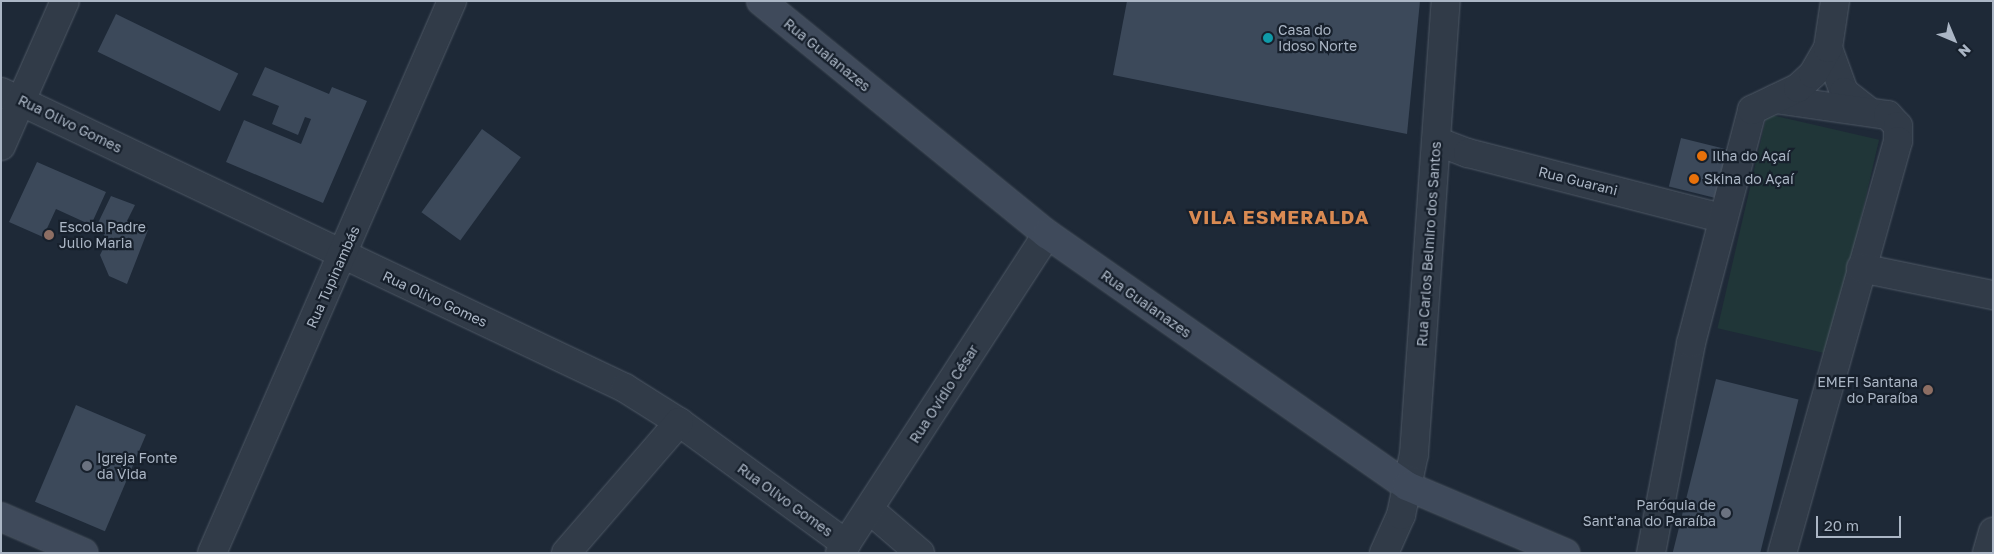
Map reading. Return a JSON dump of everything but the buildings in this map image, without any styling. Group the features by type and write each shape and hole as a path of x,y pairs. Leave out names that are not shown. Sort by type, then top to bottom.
{"main road":[{"name":"Rua Guaianazes","path":"761,1 1047,234 1407,486 1565,553"},
{"path":"1,517 84,553"}],"street":[{"path":"1,146 11,96 65,1"},
{"name":"Rua Tupinambás","path":"212,553 452,1"},
{"name":"Rua Carlos Belmiro dos Santos","path":"1384,553 1401,515 1414,454 1446,1"},
{"path":"1651,553 1691,343 1722,218 1752,110 1775,99 1813,74 1828,48 1835,1"},
{"path":"1828,48 1844,92 1866,109"},
{"name":"Rua Olivo Gomes","path":"11,96 624,388 679,422 843,548"},
{"path":"1775,99 1866,109 1888,115 1898,126 1898,142 1782,553"},
{"name":"Rua Guarani","path":"1436,140 1468,153 1722,218"},
{"name":"Rua Ovídio César","path":"843,548 870,510 1047,234"},
{"path":"1861,268 1993,295"},
{"path":"566,553 679,422"},
{"path":"870,510 920,553"},
{"path":"1987,553 1993,532"}],"green space":[{"path":"1767,114 1879,140 1830,354 1718,328"}],"place":[{"name":"Casa do Idoso Norte","path":"1268,38"},
{"name":"Ilha do Açaí","path":"1702,156"},
{"name":"Skina do Açaí","path":"1694,179"},
{"name":"Escola Padre Julio Maria","path":"49,235"},
{"name":"EMEFI Santana do Paraíba","path":"1928,390"},
{"name":"Igreja Fonte da Vida","path":"87,466"},
{"name":"Paróquia de Sant'ana do Paraíba","path":"1726,513"}],"district":[{"name":"VILA ESMERALDA","path":"1279,217"}]}
